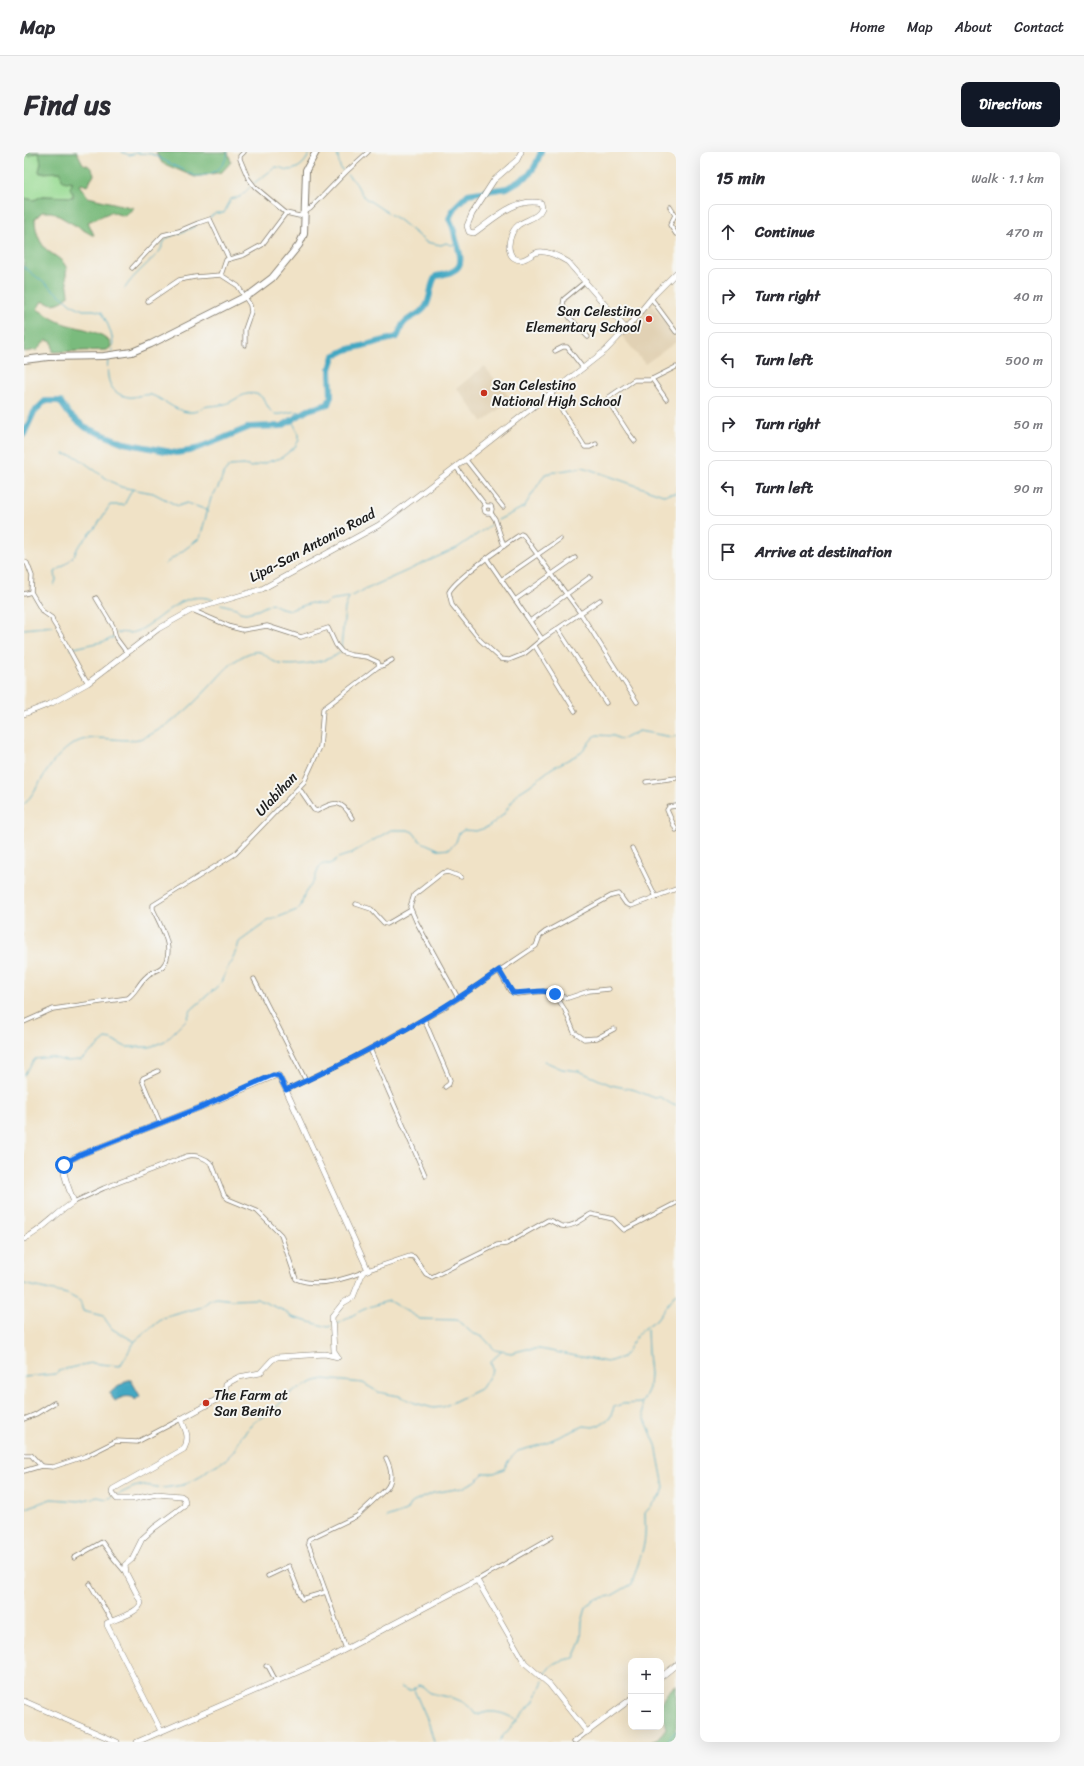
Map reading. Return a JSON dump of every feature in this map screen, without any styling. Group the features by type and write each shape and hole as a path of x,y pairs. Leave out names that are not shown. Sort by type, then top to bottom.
{"main road":[{"path":"24,360 48,357 104,356 132,352 246,297 272,278 299,245 304,234 304,184 306,170 316,152"}],"street":[{"path":"244,152 240,156 240,159 250,182 286,213 295,216 305,213 368,152"},
{"path":"521,152 517,160 494,180 482,198 468,221 469,232 474,233 512,207 528,203 541,203 542,208 537,216 514,227 509,243 510,255 518,260 521,260 538,252 548,253 568,262 626,329"},
{"path":"670,207 675,215 670,224 676,234"},
{"path":"221,275 228,259 242,256 262,245 286,213"},
{"path":"132,268 164,235 210,219 228,259"},
{"name":"Lipa-San Antonio Road","path":"24,714 52,703 88,683 158,629 192,610 262,588 346,541 379,525 466,460 606,350 626,329 651,298 676,272"},
{"path":"148,301 179,280 221,275 238,286 250,305 251,312 246,329 245,344"},
{"path":"586,281 564,299 563,305 570,318 588,337"},
{"path":"651,298 676,332"},
{"path":"555,351 564,346 582,368"},
{"path":"635,441 608,399 634,380 652,379 676,367"},
{"path":"652,379 666,399"},
{"path":"551,393 585,447 590,447 596,444"},
{"path":"466,460 503,507"},
{"path":"456,467 486,506 485,512 491,512 495,519 504,546"},
{"path":"600,600 581,614 542,639 519,658 509,660 501,659 480,640 452,605 450,592 457,581 522,534 581,614 637,702"},
{"path":"501,580 560,539"},
{"path":"515,600 574,558"},
{"path":"487,559 542,639"},
{"path":"24,562 30,568 32,576 31,592 42,611 52,618 69,648 71,655 88,683"},
{"path":"530,621 590,577"},
{"path":"24,594 31,592"},
{"path":"96,598 113,626 116,638 126,653"},
{"path":"192,610 231,628 243,630 267,626 301,637 328,628 336,645 342,652 350,655 367,657 378,662 379,666"},
{"path":"558,629 606,703"},
{"path":"535,646 575,711"},
{"name":"Ulabihan","path":"24,1022 53,1010 119,1000 132,995 147,976 160,969 167,960 167,940 153,909 153,905 235,854 304,782 320,747 323,709 379,666 382,666 392,660"},
{"path":"646,782 676,778"},
{"path":"299,788 314,810 326,805 342,804 346,807 352,818"},
{"path":"676,806 669,807 667,810 676,830"},
{"path":"632,848 656,897"},
{"path":"458,998 411,910 410,903 414,895 442,873 448,872 461,877"},
{"path":"286,1090 370,1049 424,1019 536,946 540,936 545,932 611,896 619,894 628,906 676,889"},
{"path":"356,904 371,909 384,924 387,924 411,910"},
{"path":"499,970 513,993 547,991 564,998 589,991 610,989"},
{"path":"254,979 306,1081"},
{"path":"556,995 565,1010 574,1032 584,1039 597,1038 614,1029"},
{"path":"424,1019 450,1080 449,1084 444,1087"},
{"path":"370,1049 425,1175"},
{"path":"158,1071 142,1078 142,1080 160,1124"},
{"path":"74,1202 63,1171 66,1162 82,1154 160,1124 273,1075 279,1076 366,1271"},
{"path":"24,1238 31,1235 61,1210 74,1202 104,1188 187,1156 198,1156 209,1161 212,1164 224,1195 228,1199 258,1211 281,1235 296,1279 308,1283 340,1280 410,1256 414,1257 426,1274 432,1277 497,1245 506,1244 548,1220 552,1220 564,1227 571,1226 591,1214 595,1214 613,1219 624,1230 676,1203"},
{"path":"24,1471 41,1466 53,1468 86,1456 116,1441 137,1442 225,1395 224,1389 229,1382 239,1377 260,1373 272,1360 277,1357 325,1354 338,1357 334,1351 335,1335 332,1317 343,1303 353,1297 366,1271"},
{"path":"24,1419 36,1414 54,1403"},
{"path":"161,1731 107,1625 108,1623 135,1610 141,1605 126,1572 125,1565 132,1559 140,1542 154,1528 184,1506 185,1502 184,1498 181,1496 158,1494 132,1499 117,1499 112,1493 112,1489 184,1449 188,1435 181,1419"},
{"path":"24,1455 31,1455 41,1466"},
{"path":"346,1649 308,1543 309,1540 357,1516 390,1485 390,1466 386,1458"},
{"path":"137,1742 346,1649 477,1580 552,1536"},
{"path":"74,1558 102,1542 126,1572"},
{"path":"268,1576 289,1566 302,1599 326,1592"},
{"path":"477,1580 525,1663 549,1684 587,1732"},
{"path":"90,1584 112,1621"},
{"path":"664,1674 676,1664"},
{"path":"266,1666 268,1666 276,1681"},
{"path":"24,1700 108,1740 118,1742"},
{"path":"574,1742 628,1701"}],"shaded area":[{"name":"San Celestino Elementary School","path":"650,302 676,338 676,342 645,364 622,336"},
{"name":"San Celestino National High School","path":"484,366 511,399 483,422 457,388"}],"green space":[{"path":"24,152 28,156 39,152 41,163 40,173 61,172 62,176 72,181 73,197 43,196 34,200 24,198"},
{"path":"25,152 77,152 83,164 90,168 94,175 87,186 81,184 79,185 88,197 134,208 124,216 111,212 88,222 94,235 52,212 42,212 35,219 37,232 42,244 48,251 61,260 67,269 66,275 69,292 69,296 63,301 53,304 42,301 37,309 61,323 100,334 110,342 111,347 107,350 53,352 52,342 46,340 37,350 24,352 24,198 34,200 43,196 73,197 73,193 70,188 72,181 66,182 62,180 61,172 40,173 41,163 39,153 33,153 31,156 28,156"},
{"path":"156,152 228,152 231,162 222,172 195,177 162,163"},
{"path":"676,1685 676,1741 651,1742 658,1739 666,1728 664,1721 664,1698"}],"water":[{"path":"128,1380 131,1380 140,1396 135,1400 132,1397 127,1397 115,1401 109,1393"}],"waterway":[{"path":"122,152 129,155 137,153 152,154 195,176 212,173 224,163 228,152"},
{"path":"254,183 276,167 287,170 293,170 299,167 305,162 310,152"},
{"path":"337,152 340,167 343,171"},
{"path":"24,434 34,412 45,401 60,401 69,414 86,428 124,443 176,453 189,451 250,427 282,426 308,410 328,404 331,396 330,369 334,356 346,350 397,337 404,323 426,306 432,283 436,276 452,272 459,266 459,249 453,227 449,219 454,208 468,194 507,188 528,176 535,166 541,152"},
{"path":"347,175 354,181 365,198 399,220 426,242 441,245 446,243 452,245 458,244"},
{"path":"209,218 216,213 224,213 231,199 240,197 252,185"},
{"path":"125,288 137,273 159,252 167,238 195,226"},
{"path":"24,267 71,304 83,310 102,312 112,338 113,348 111,353"},
{"path":"108,358 108,379 112,388 121,395 132,397 152,395 178,409 193,412 204,407 229,403 244,395 252,393 262,397 271,412 274,414 296,411 303,413"},
{"path":"165,564 200,538 211,498 218,488 224,473 230,466 244,465 251,467 281,458 295,447 299,440 299,434 292,421"},
{"path":"64,454 77,457 104,477 121,487 153,493 178,506 187,503 207,510"},
{"path":"498,520 524,507 545,474 583,467 663,495 676,493"},
{"path":"54,585 56,580 55,572 74,556 78,547 96,527 110,505 124,505 132,490"},
{"path":"221,604 236,608 240,612 246,613 258,610 272,603 278,607 290,610 311,603 325,605 330,600 349,597 457,548 495,522"},
{"path":"117,633 132,633 138,631 182,601 203,597 214,600"},
{"path":"341,649 345,608 349,597"},
{"path":"24,629 53,626"},
{"path":"70,649 106,641 114,637"},
{"path":"24,805 51,765 64,750 73,744 88,739 97,738 131,740 150,735 180,715 197,700 236,660 245,655 260,652 272,661 290,665 329,659 336,656 340,652"},
{"path":"24,1075 35,1059 50,1057 66,1061 81,1060 106,1039 112,1040 126,1047 150,1047 165,1041 187,1019 191,1010 220,984 239,942 268,921 297,910 301,906 305,893 314,881 319,867 323,864 331,864 338,858 350,854 391,830 408,830 413,832 419,840 424,843 440,850 449,849 456,842 459,833 464,830 476,831 488,827 503,815 518,793 552,768 581,753 597,735 614,736 620,739 639,731 672,737 676,736"},
{"path":"544,1061 562,1069 579,1071 611,1085 635,1090 655,1098 660,1097 673,1105 676,1105"},
{"path":"24,1284 67,1294 80,1301 83,1311 103,1316 112,1329 134,1341"},
{"path":"334,1325 366,1308 389,1301 420,1319 457,1320 472,1333 483,1337 495,1350 511,1353 527,1349 540,1349 607,1362 623,1357 637,1336 642,1330 656,1320 676,1293"},
{"path":"24,1377 55,1374 61,1370 91,1363 120,1366 135,1341 163,1318 202,1307 210,1300 217,1298 233,1300 257,1299 285,1311 292,1317 328,1327 331,1326"},
{"path":"545,1676 550,1667 556,1662 574,1658 581,1642 582,1622 586,1608 594,1599 611,1596 632,1584 644,1544 645,1513 662,1494 664,1487 656,1445 643,1414 642,1403 649,1388 650,1374 647,1329"},
{"path":"117,1495 134,1487 144,1485 163,1488 183,1485 198,1478 209,1469 225,1460 234,1451 241,1437 255,1421 271,1412 292,1392 313,1382 324,1379 363,1383 378,1392 399,1396 415,1403 433,1408 443,1407 482,1388 493,1370 491,1361 501,1352"},
{"path":"386,1518 406,1511 410,1504 433,1493 462,1488 476,1481 484,1473 494,1473 504,1469 509,1460 518,1451 540,1445 584,1426 593,1427 599,1425 610,1418 614,1407 622,1404 642,1403"},
{"path":"24,1509 51,1499 79,1501 98,1497 106,1499 112,1497"},
{"path":"499,1742 534,1701 543,1681"},
{"path":"401,1687 410,1690 414,1689 418,1685 424,1687 431,1693 461,1701 471,1708 475,1714 496,1712 507,1715 517,1721"},
{"path":"414,1690 429,1724 434,1742"},
{"path":"666,1742 676,1731"}],"place":[{"name":"San Celestino Elementary School","path":"649,319"},
{"name":"San Celestino National High School","path":"484,393"},
{"name":"The Farm at San Benito","path":"206,1403"}],"route":[{"path":"64,1165 66,1162 82,1154 199,1108 273,1075 279,1076 286,1090 382,1043 442,1009 499,970 510,991 513,993 517,994 547,991 555,994"}]}
